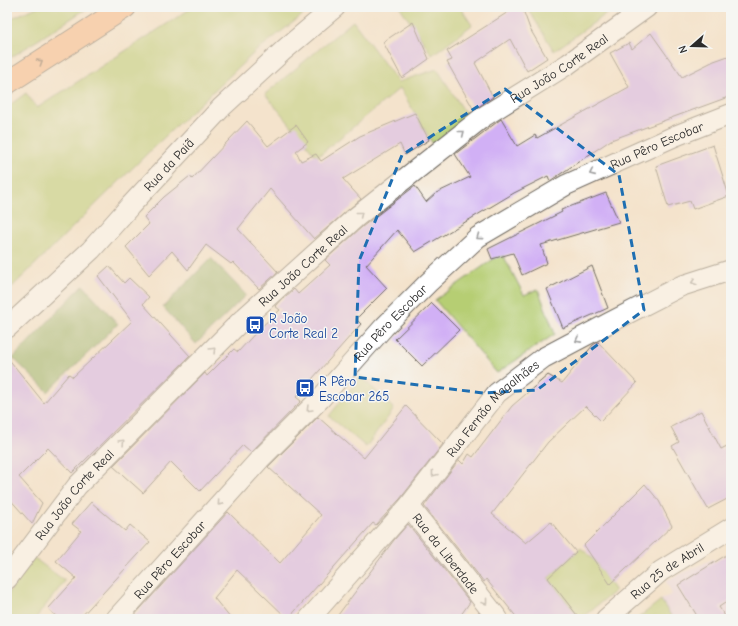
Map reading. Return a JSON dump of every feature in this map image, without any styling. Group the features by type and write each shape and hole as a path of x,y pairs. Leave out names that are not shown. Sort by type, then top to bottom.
{"highway":[{"path":"7,83 125,7"}],"street":[{"name":"Rua da Paiã","path":"7,328 91,250 222,107 284,50 335,7"},
{"name":"Rua João Corte Real","path":"7,579 77,486 242,321 355,218 483,117 568,64 647,7"},
{"name":"Rua Pêro Escobar","path":"116,619 260,459 325,394 384,327 428,283 478,237 566,185 675,136 731,114"},
{"name":"Rua Fernão Magalhães","path":"309,619 409,506 497,393 543,358 681,286 731,270"},
{"name":"Rua da Liberdade","path":"409,506 498,619"},
{"name":"Rua 25 de Abril","path":"606,619 661,571 731,528"}],"highlighted area":[{"path":"505,89 619,175 644,310 537,390 483,393 355,377 359,261 402,155"}],"shaded area":[{"path":"713,559 731,600 731,619 673,619 661,600 672,594 666,581"}],"green space":[{"path":"37,7 89,7 7,60 7,20"},
{"path":"193,7 313,7 256,51 155,146 7,292 7,107 26,93 37,108"},
{"path":"400,7 460,7 472,25 432,55"},
{"path":"527,7 616,7 554,51"},
{"path":"353,21 398,82 437,69 470,120 434,146 400,88 317,157 265,94"},
{"path":"502,253 524,295 538,289 555,334 497,373 435,300"},
{"path":"211,258 246,295 196,344 163,307"},
{"path":"83,285 118,324 48,392 13,358"},
{"path":"361,376 394,409 366,447 329,416"},
{"path":"581,548 595,561 615,591 580,619 548,578"},
{"path":"34,558 65,581 35,619 7,619 7,595"},
{"path":"661,600 673,619 637,619"}],"building":[{"path":"516,7 522,7 530,29 547,58 527,71 510,39 475,63 493,97 474,110 447,62 452,60 447,51"},
{"path":"413,22 429,59 402,78 383,42"},
{"path":"651,33 682,77 714,61 731,55 731,96 611,140 550,181 548,176 514,193 415,252 397,230 366,265 387,288 356,319 361,324 296,397 301,401 251,452 243,445 200,491 171,462 143,493 113,466 205,373 207,376 234,349 238,352 260,328 280,310 275,306 294,289 298,294 330,265 325,260 362,227 415,186 426,202 436,193 470,177 455,154 501,119 517,146 535,135 537,138 629,87 610,53 629,43 632,49"},
{"path":"415,113 429,140 405,155 400,144 343,179 361,199 314,239 270,189 238,229 278,272 259,289 233,262 231,264 206,245 188,270 172,251 149,275 126,247 149,224 144,217 164,197 190,176 192,179 247,121 268,146 296,125 308,142 296,151 301,161 316,154 321,161 360,136"},
{"path":"713,145 729,196 693,209 690,201 668,207 656,166"},
{"path":"606,193 619,222 541,245 547,263 522,275 513,253 492,259 488,249 562,212 561,210"},
{"path":"109,266 124,283 129,278 149,297 143,304 190,356 72,473 48,448 19,477 42,503 32,524 7,496 7,357 44,403 69,374 73,377 132,321 98,276"},
{"path":"592,266 608,308 563,328 547,289"},
{"path":"432,303 459,330 422,366 395,339"},
{"path":"598,342 637,383 601,421 586,406 548,442 492,514 526,543 551,522 576,552 548,578 580,619 518,619 486,579 484,582 424,506 459,460 463,464 469,454 473,457 512,406 548,375 562,383 593,345"},
{"path":"406,406 443,444 400,499 376,525 373,523 288,619 237,570 214,598 231,619 131,619 228,512 280,563 321,515 268,467 318,417 364,458"},
{"path":"701,411 721,449 731,444 731,497 708,509 672,446 679,442 671,427"},
{"path":"645,484 659,501 672,526 610,584 584,545"},
{"path":"91,502 125,531 130,525 150,542 79,619 59,619 48,609 76,578 56,561 81,531 72,524"},
{"path":"408,524 470,602 458,619 335,619 394,540"},
{"path":"731,552 731,599 719,607 727,619 699,619 678,585"}],"place":[{"name":"R João Corte Real 2","path":"255,325"},
{"name":"R Pêro Escobar 265","path":"305,388"}]}
